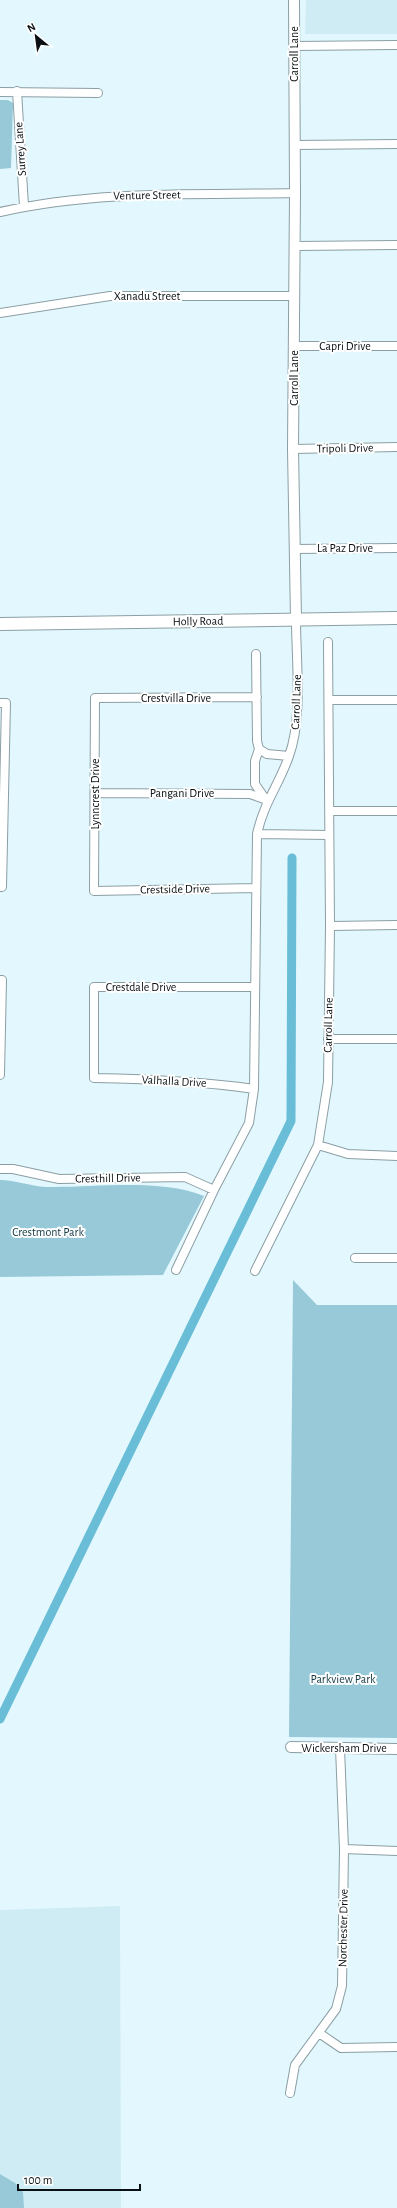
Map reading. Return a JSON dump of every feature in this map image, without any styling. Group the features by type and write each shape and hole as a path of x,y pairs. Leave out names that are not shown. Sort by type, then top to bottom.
{"main road":[{"name":"Holly Road","path":"0,624 397,618"}],"street":[{"name":"Carroll Lane","path":"176,1270 214,1190 249,1123 254,1089 257,834 267,800 289,756 296,731 297,710 293,449 295,246 294,0"},
{"path":"294,46 397,45"},
{"name":"Surrey Lane","path":"17,91 24,206"},
{"path":"0,92 98,93"},
{"path":"295,145 397,144"},
{"name":"Venture Street","path":"0,212 24,206 98,196 295,193"},
{"path":"295,246 397,246"},
{"name":"Xanadu Street","path":"0,313 110,296 294,296"},
{"name":"Capri Drive","path":"294,346 397,346"},
{"name":"Tripoli Drive","path":"293,449 397,447"},
{"name":"La Paz Drive","path":"294,549 397,548"},
{"name":"Carroll Lane","path":"255,1272 318,1145 328,1082 330,810 328,642"},
{"path":"256,654 257,741 259,749 255,761 255,784 267,800"},
{"name":"Crestvilla Drive","path":"95,698 257,697"},
{"name":"Lynncrest Drive","path":"94,890 95,698"},
{"path":"329,700 397,700"},
{"path":"1,887 3,703"},
{"path":"259,749 267,754 289,756"},
{"name":"Pangani Drive","path":"95,793 250,794 267,800"},
{"path":"330,810 397,811"},
{"path":"257,834 329,835"},
{"name":"Crestside Drive","path":"94,890 256,888"},
{"path":"330,926 397,925"},
{"path":"1,980 1,1075"},
{"name":"Crestdale Drive","path":"94,1078 94,987 255,987"},
{"path":"328,1039 397,1039"},
{"name":"Valhalla Drive","path":"94,1078 165,1079 215,1083 254,1089"},
{"path":"318,1145 348,1154 397,1156"},
{"name":"Cresthill Drive","path":"0,1169 13,1169 59,1179 185,1177 214,1190"},
{"path":"355,1258 397,1258"},
{"name":"Wickersham Drive","path":"291,1747 397,1748"},
{"name":"Norchester Drive","path":"290,2093 295,2064 336,2009 342,1986 344,1849 340,1748"},
{"path":"344,1849 397,1851"},
{"path":"319,2033 341,2048 397,2047"}],"shaded area":[{"path":"306,0 397,0 397,34 305,34"},
{"path":"120,1906 121,2208 0,2208 0,1910"}],"green space":[{"path":"0,100 8,100 13,103 11,168 0,169"},
{"name":"Crestmont Park","path":"0,1180 46,1187 126,1185 167,1187 186,1190 204,1196 163,1275 0,1277"},
{"name":"Parkview Park","path":"293,1280 317,1305 397,1305 397,1738 289,1737"},
{"path":"0,2174 15,2183 23,2192 24,2208 0,2208"}],"waterway":[{"path":"0,1719 291,1121 292,858"}]}
